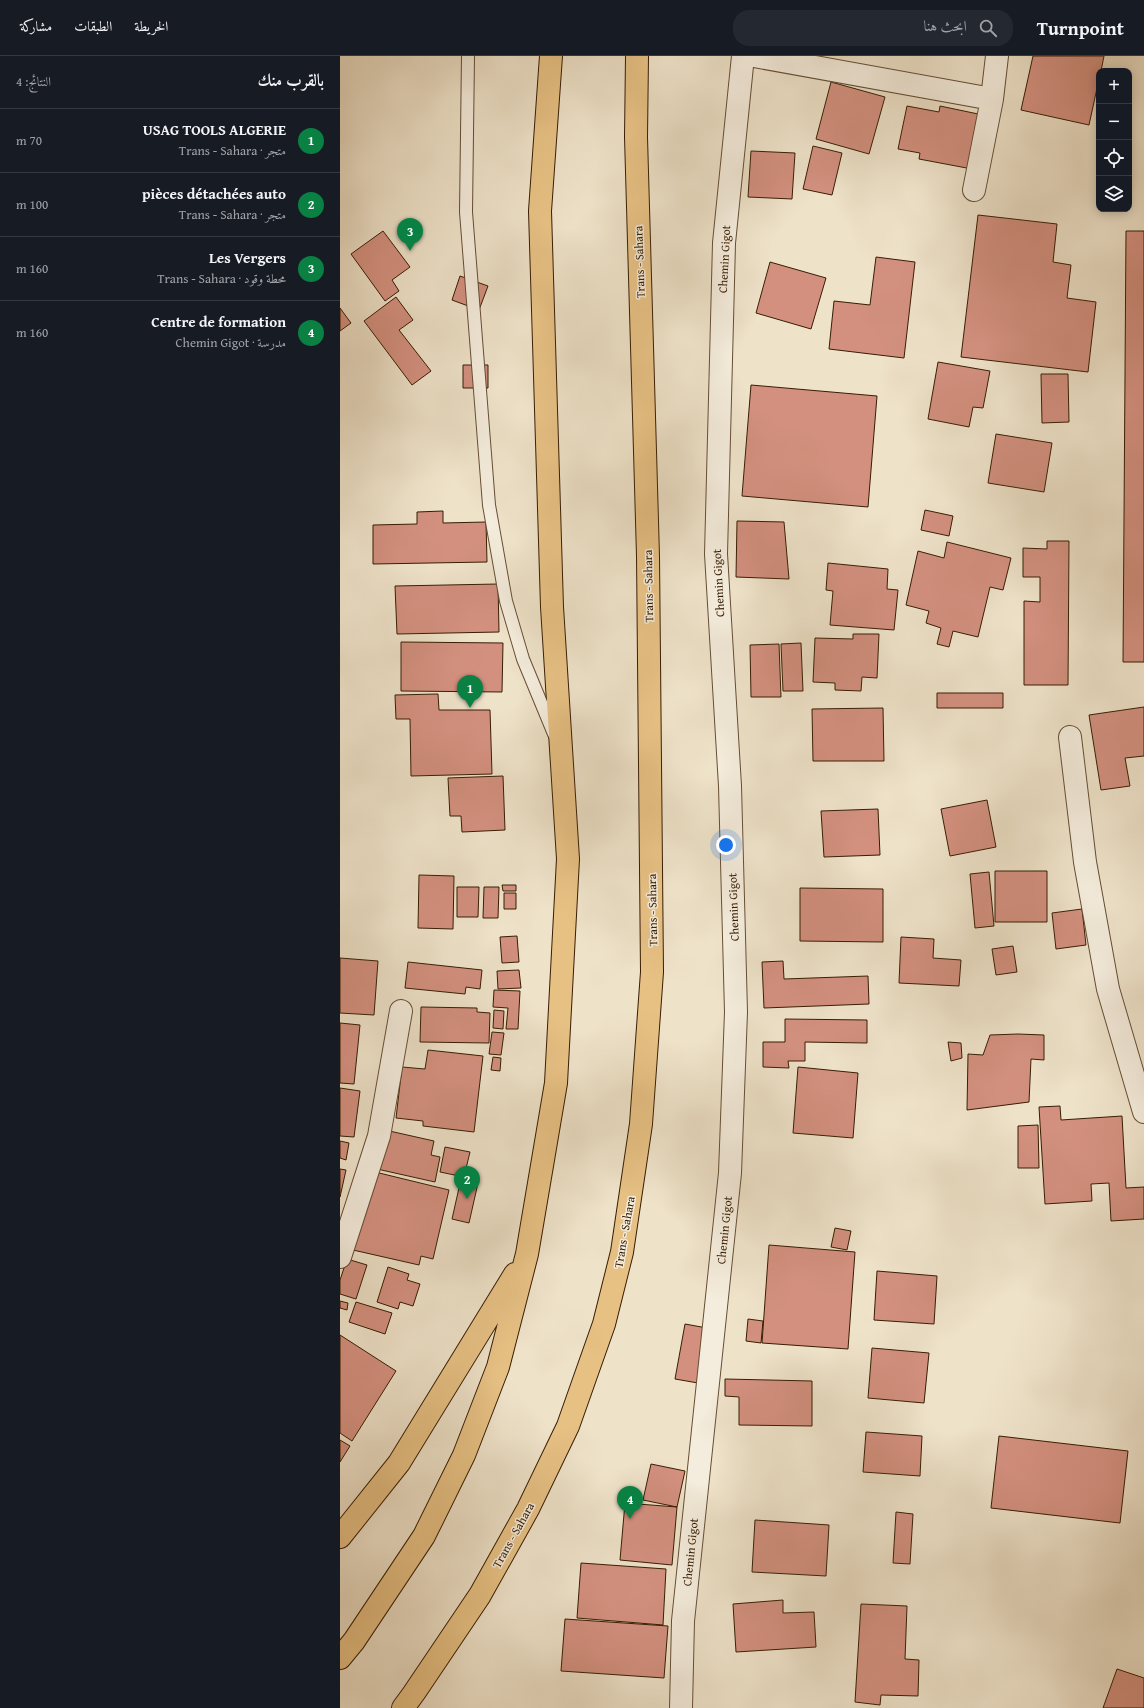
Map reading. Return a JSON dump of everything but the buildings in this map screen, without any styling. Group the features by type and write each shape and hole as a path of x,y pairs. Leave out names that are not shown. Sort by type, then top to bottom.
{"highway":[{"path":"340,1658 354,1641 424,1536 464,1455 498,1367 527,1254 556,1083 568,859 552,607 540,211 551,56"},
{"name":"Trans - Sahara","path":"402,1708 414,1693 480,1595 528,1509 568,1426 604,1324 622,1252 641,1124 652,972 648,556 636,137 637,56"},
{"path":"340,1538 399,1463 527,1254"}],"street":[{"name":"Chemin Gigot","path":"681,1708 683,1621 731,1166 736,1012 730,786 716,554 724,243 743,56"},
{"path":"754,56 992,99"},
{"path":"974,190 992,99 997,56"},
{"path":"1070,737 1085,862 1108,989 1144,1112"},
{"path":"340,1257 379,1136 401,1012"}],"lane":[{"path":"468,56 466,212 489,505 506,601 523,659 560,749"}],"place":[{"name":"Les Vergers","path":"410,251"},
{"name":"USAG TOOLS ALGERIE","path":"470,708"},
{"name":"pièces détachées auto","path":"467,1199"},
{"name":"Centre de formation","path":"630,1519"}]}
